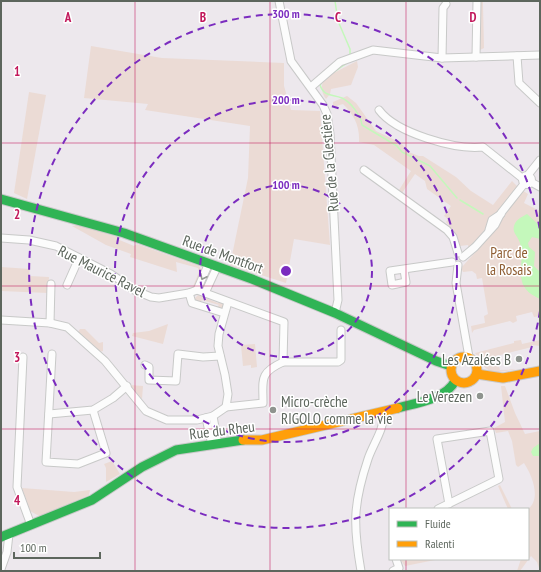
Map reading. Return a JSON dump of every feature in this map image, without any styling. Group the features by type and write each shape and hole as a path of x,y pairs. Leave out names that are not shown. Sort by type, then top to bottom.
{"main road":[{"name":"Rue de Montfort","path":"1,199 69,217 135,237 213,265 335,313 436,361 451,366"},
{"path":"469,357 476,364 477,374 470,382 465,384 455,381 450,372 451,366 457,358 469,357"},
{"path":"477,374 503,378 540,371"},
{"name":"Rue du Rheu","path":"5,536 92,500 163,456 176,450 215,444 262,440 384,413 441,395 452,387 455,381"}],"street":[{"name":"Rue de la Glestière","path":"279,1 291,61 298,74 311,87 324,106 330,134 338,300 335,313"},
{"path":"476,57 477,1"},
{"path":"442,58 442,8 446,4"},
{"path":"311,87 340,62 373,50 442,58 540,55"},
{"path":"517,56 519,82 540,103"},
{"path":"379,110 384,117 394,124 418,136 470,148 483,147 526,180 540,187"},
{"path":"469,357 456,283 455,264 452,256 460,255 475,247 496,223 501,213 540,160"},
{"path":"364,170 447,230 453,237 462,263 404,270"},
{"name":"Rue Maurice Ravel","path":"1,238 41,242 56,246 111,274 141,294 159,298 189,293 197,290"},
{"path":"67,285 79,258"},
{"path":"213,265 197,290 284,322 283,362"},
{"path":"205,293 213,265"},
{"path":"50,323 51,284"},
{"path":"189,293 192,303 224,313"},
{"path":"226,407 228,394 226,375 220,356 219,334 228,302"},
{"path":"1,320 50,323 67,327 105,360 139,404 154,416 168,420 180,421 209,417 226,407 262,403 265,373 270,368 283,362 338,362 341,360 342,354 341,330"},
{"path":"52,354 46,462 78,464 106,453 92,410"},
{"path":"145,366 149,367 149,380 176,381 178,354 203,357 220,356"},
{"path":"23,357 17,487 30,525"},
{"path":"48,414 92,410 113,398 126,386"},
{"path":"361,571 355,536 355,508 368,459 384,422 384,413"},
{"path":"209,417 215,444"},
{"path":"440,508 449,504 499,479 490,431 437,439 449,504"},
{"path":"1,569 7,552 5,536"},
{"path":"396,560 399,570"}],"green space":[{"path":"479,1 483,1 484,48 480,50"},
{"path":"91,46 162,58 284,63 284,86 291,110 320,111 330,245 294,239 286,283 230,265 248,178 250,126 145,110 148,104 84,98"},
{"path":"357,61 358,67 351,85 331,89 330,94 326,99 322,89 324,78"},
{"path":"29,92 46,95 27,199 14,193"},
{"path":"347,96 356,103 376,131 403,145 406,151 423,156 456,177 471,191 493,205 512,181 518,187 469,250 468,245 460,246 457,236 446,222 448,219 444,216 451,206 427,189 425,181 415,174 402,193 399,190 411,171 374,145 359,142 356,121 350,112 343,104 333,107 333,102"},
{"name":"Parc de la Rosais","path":"522,190 528,194 524,203 540,211 540,316 534,317 532,312 516,316 517,321 513,323 510,321 474,330 472,333 471,326 485,323 484,316 488,314 482,278 477,279 476,274 472,271 463,272 461,268 480,247"},
{"path":"78,225 117,237 117,239 134,246 137,244 199,266 203,272 192,289 199,272 198,268 176,262 177,272 130,257 131,254 106,245 72,226"},
{"path":"1,267 30,269 29,276 49,277 48,293 1,291"},
{"path":"198,295 218,303 219,301 223,302 223,308 216,308 219,305 202,300 199,303 196,302 194,299"},
{"path":"168,324 163,344 132,336 133,333 149,331"},
{"path":"80,329 85,329 99,343 103,342 103,351 100,352 78,332"},
{"path":"521,340 522,344 540,340 540,346 532,345 532,347 496,356 500,370 517,369 492,372 484,366 475,353 514,343 514,341"},
{"path":"255,344 257,367 251,368 251,365 243,366 241,345"},
{"path":"130,385 143,386 142,399"},
{"path":"501,386 505,386 525,434 540,431 540,571 537,562 531,556 529,559 529,508 532,505 535,494 533,481 524,463 518,467 516,465 512,441 508,431 496,433 494,428 505,422"},
{"path":"112,461 120,474 106,482 106,468 104,464"},
{"path":"500,485 512,508 508,508 498,486"},
{"path":"22,488 74,492 90,490 89,495 41,517 30,511"},
{"path":"401,560 435,560 405,566"},
{"path":"521,560 528,560 520,571 517,571"}],"shaded area":[{"path":"527,214 540,226 540,239 532,237 528,243 529,247 535,252 534,266 540,272 540,299 531,294 522,282 520,243 514,231 514,226 519,218"},
{"path":"540,443 540,456 533,456 531,452 533,448"}],"waterway":[{"path":"335,1 338,21 350,49 350,54"},
{"path":"334,72 347,63"},
{"path":"322,82 320,85 324,92 342,98 352,106 358,114 362,125 397,146 402,152 430,166 457,198"},
{"path":"460,200 483,214"}],"traffic: fast":[{"path":"1,199 124,233 252,279 335,313 436,361 451,366"},
{"path":"398,408 438,396 451,387 455,381"},
{"path":"1,537 92,500 142,467 176,450 243,440"}],"traffic: slow":[{"path":"464,357 474,360 477,370 474,380 464,383 454,380 451,370 454,360 464,357"},
{"path":"477,374 503,378 540,371"},
{"path":"243,440 262,440 398,408"}],"place":[{"name":"Les Azalées B","path":"519,359"},
{"name":"Le Verezen","path":"480,396"},
{"name":"Micro-crèche RIGOLO comme la vie","path":"273,410"}]}
